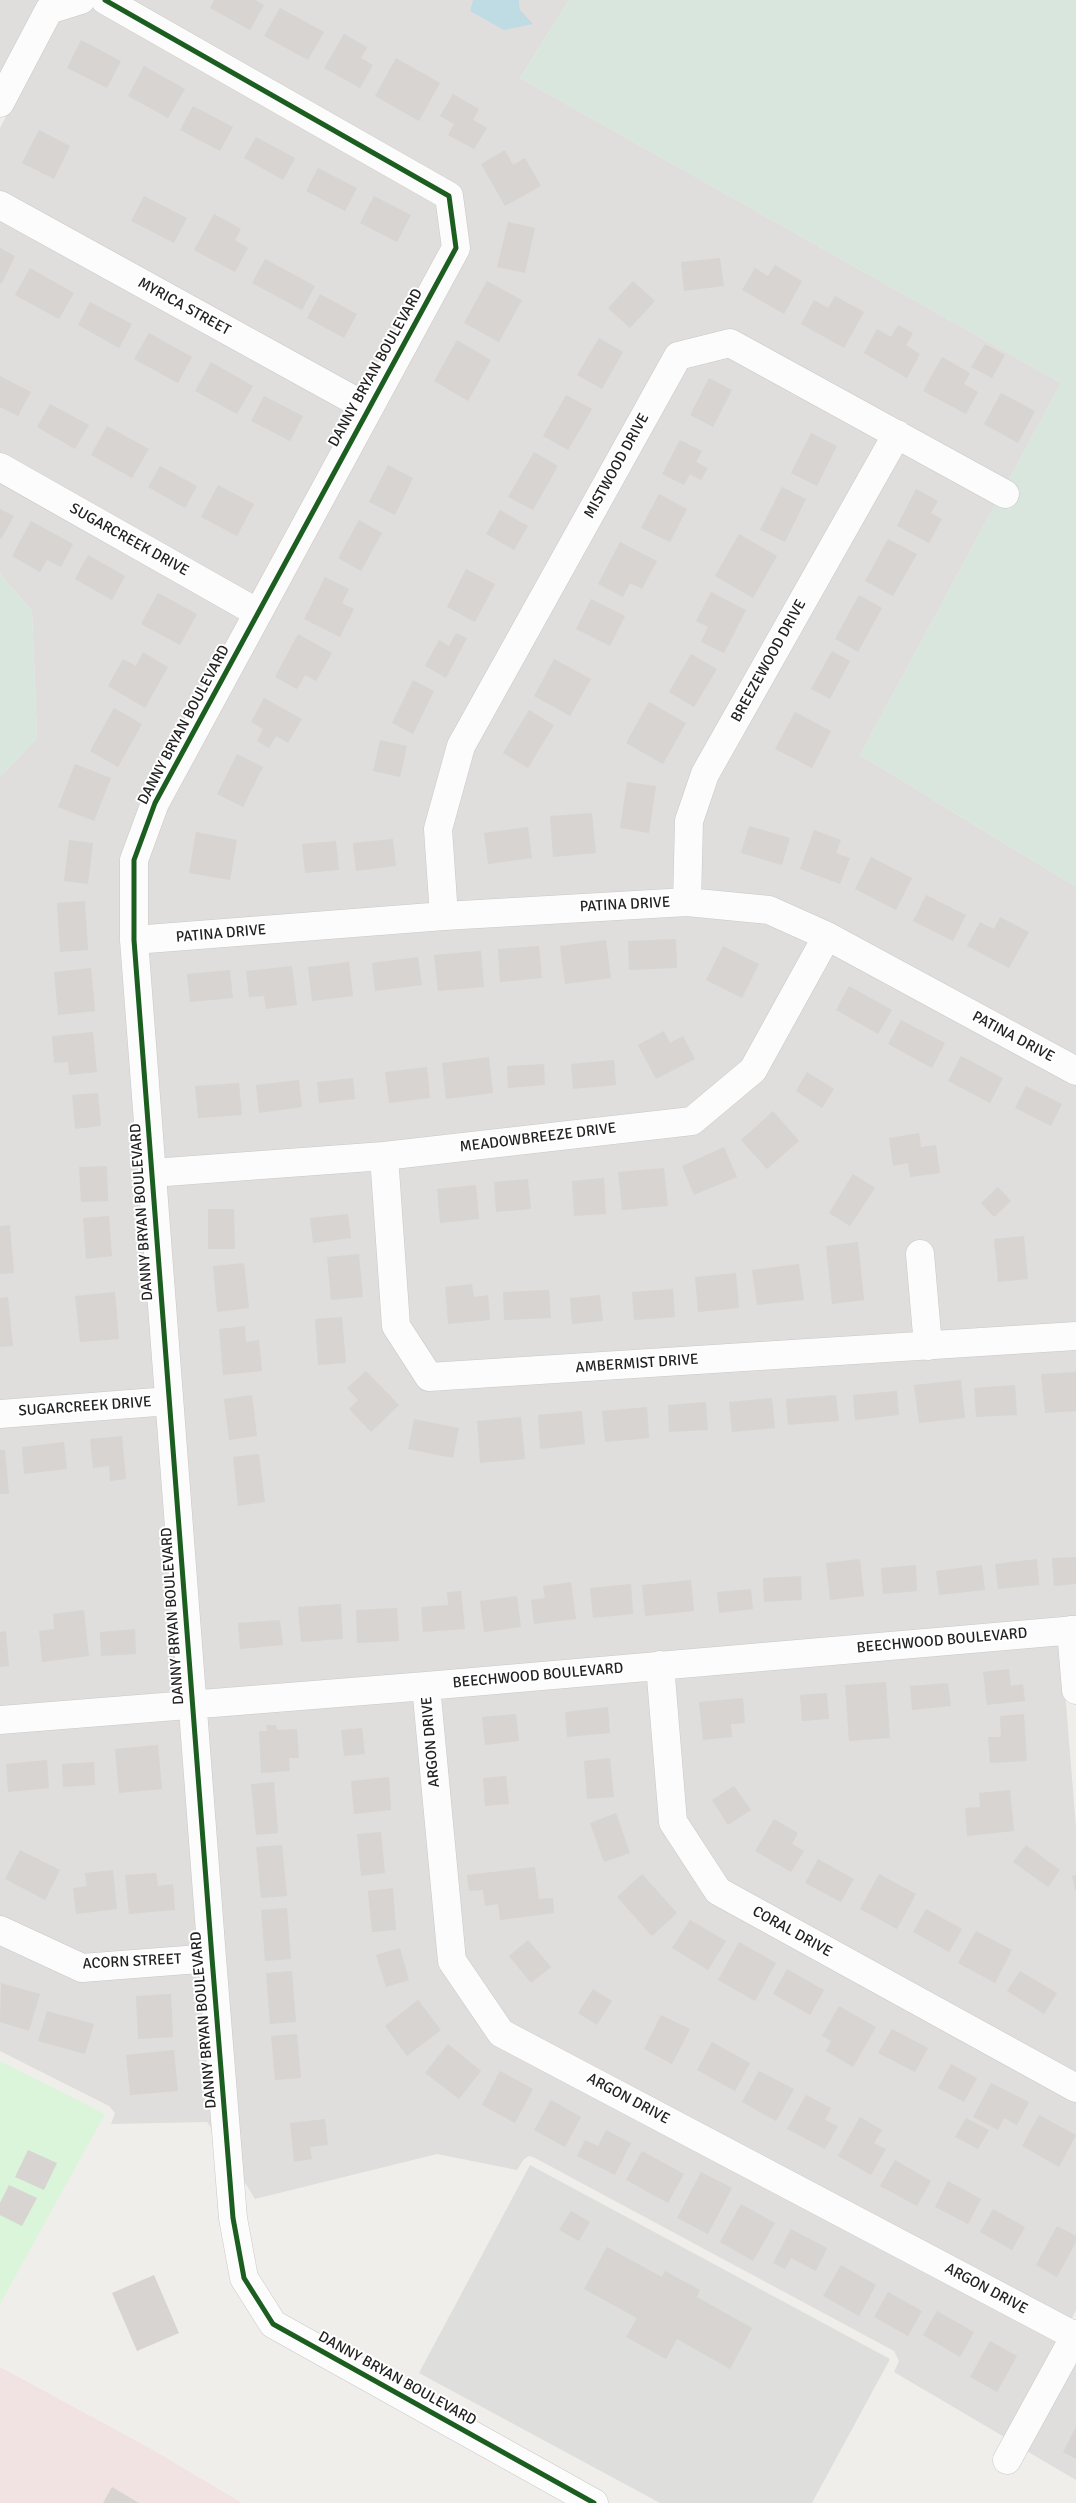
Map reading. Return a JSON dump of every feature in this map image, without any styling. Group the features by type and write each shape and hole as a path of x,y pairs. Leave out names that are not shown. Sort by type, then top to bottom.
{"street":[{"path":"0,103 49,10 81,0"},
{"name":"DANNY BRYAN BOULEVARD","path":"105,0 449,196 456,248 155,803 134,860 134,940 192,1704 233,2218 244,2278 273,2324 594,2503"},
{"name":"MYRICA STREET","path":"0,205 368,408"},
{"name":"MISTWOOD DRIVE","path":"444,916 438,829 461,746 678,356 730,342 1005,494"},
{"name":"BREEZEWOOD DRIVE","path":"687,902 689,822 706,774 897,434"},
{"name":"SUGARCREEK DRIVE","path":"0,467 258,613"},
{"name":"PATINA DRIVE","path":"134,940 444,916 687,902 769,910 827,936 1076,1071"},
{"name":"MEADOWBREEZE DRIVE","path":"152,1173 384,1156 692,1121 754,1070 827,936"},
{"name":"AMBERMIST DRIVE","path":"384,1156 396,1326 429,1377 1076,1336"},
{"path":"920,1254 928,1346"},
{"name":"SUGARCREEK DRIVE","path":"0,1414 169,1401"},
{"path":"1074,1630 1076,1690"},
{"name":"BEECHWOOD BOULEVARD","path":"0,1720 426,1686 1074,1630"},
{"name":"CORAL DRIVE","path":"660,1665 673,1822 718,1891 1076,2088"},
{"name":"ARGON DRIVE","path":"426,1686 452,1961 501,2033 1076,2335"},
{"name":"ACORN STREET","path":"0,1930 82,1968 212,1958"},
{"path":"1007,2460 1076,2335"}],"shaded area":[{"path":"0,0 44,0 0,78"},
{"path":"126,0 473,0 470,11 520,10 519,0 569,0 520,78 1061,383 1007,483 735,334 674,346 451,741 432,906 146,929 145,863 165,808 466,254 460,195"},
{"path":"569,0 1076,0 1076,887 860,755 997,501 1010,509 1020,491 1007,483 1061,383 520,78"},
{"path":"96,7 438,202 445,246 363,394 0,193 0,128 57,18"},
{"path":"0,217 353,412 253,598 0,456"},
{"path":"729,354 882,438 695,768 676,892 454,905 450,831 472,751 686,365"},
{"path":"902,449 997,501 860,755 1076,887 1076,1059 699,892 700,824 716,779"},
{"path":"0,479 243,616 145,798 158,1391 0,1403 0,777 37,738 32,611 0,574"},
{"path":"0,574 32,611 37,738 0,777"},
{"path":"688,912 767,921 811,941 744,1063 686,1111 383,1145 162,1162 146,950"},
{"path":"832,951 1076,1082 1076,1325 938,1334 931,1244 909,1244 916,1336 435,1366 407,1323 396,1165 694,1131"},
{"path":"374,1167 420,1382 1076,1346 1076,1619 203,1693 164,1183"},
{"path":"159,1412 180,1695 0,1709 0,1424"},
{"path":"1061,1642 1076,1827 1076,2076 726,1884 684,1819 671,1674"},
{"path":"649,1676 662,1822 709,1896 1076,2100 1076,2310 1070,2322 509,2025 463,1958 438,1695"},
{"path":"416,1697 441,1961 492,2038 1060,2339 1006,2438 894,2372 899,2361 894,2351 529,2156 524,2159 517,2170 437,2154 255,2199 241,2176 204,1714"},
{"path":"182,1716 200,1948 83,1957 0,1919 0,1730"},
{"path":"0,1941 78,1978 202,1969 215,2134 207,2122 111,2124 115,2113 109,2106 0,2051"},
{"path":"530,2165 890,2359 812,2503 660,2503 419,2373"},
{"path":"1076,2359 1076,2480 1025,2450"},
{"path":"0,2367 153,2450 242,2503 0,2503"}],"green space":[{"path":"0,2061 105,2114 0,2304"}],"water":[{"path":"473,0 519,0 520,10 533,24 504,30 470,11"}],"building":[{"path":"214,0 255,0 264,5 250,30 210,8"},
{"path":"280,8 324,32 308,60 264,36"},
{"path":"344,34 367,47 361,58 373,65 360,88 324,68"},
{"path":"81,40 121,61 107,88 67,68"},
{"path":"396,58 440,83 419,121 375,96"},
{"path":"144,66 185,89 168,118 128,96"},
{"path":"453,94 479,109 473,120 487,128 474,149 448,135 454,124 440,116"},
{"path":"193,106 233,127 220,151 180,130"},
{"path":"39,130 70,146 54,179 22,163"},
{"path":"256,137 295,158 283,180 244,158"},
{"path":"505,150 513,165 525,158 541,186 505,206 481,164"},
{"path":"318,168 357,188 345,211 306,191"},
{"path":"144,196 187,218 174,243 131,221"},
{"path":"374,196 411,215 397,242 360,223"},
{"path":"214,214 241,229 235,240 248,248 235,272 194,250"},
{"path":"508,222 535,228 525,273 497,267"},
{"path":"0,248 15,256 2,283 0,283"},
{"path":"720,258 724,286 684,291 681,262"},
{"path":"265,259 315,286 302,310 252,283"},
{"path":"775,265 802,281 784,314 742,290 755,268 768,276"},
{"path":"30,268 74,293 59,319 15,295"},
{"path":"487,281 522,300 499,342 464,323"},
{"path":"633,281 655,301 630,328 608,308"},
{"path":"320,294 357,314 344,338 307,318"},
{"path":"835,296 864,312 844,348 801,324 814,300 828,308"},
{"path":"90,302 132,324 119,348 78,325"},
{"path":"898,325 913,333 906,345 920,354 907,378 864,353 877,329 891,337"},
{"path":"149,333 192,357 178,383 134,359"},
{"path":"599,338 623,352 602,389 577,375"},
{"path":"457,340 491,360 468,401 434,381"},
{"path":"985,344 1005,355 992,378 971,367"},
{"path":"942,357 970,373 964,384 978,392 966,414 923,391"},
{"path":"211,362 253,386 237,414 195,391"},
{"path":"0,376 31,392 18,416 0,407"},
{"path":"709,378 732,390 713,427 690,415"},
{"path":"1001,393 1035,411 1018,443 984,424"},
{"path":"566,395 592,409 568,450 543,436"},
{"path":"264,396 303,416 290,441 251,421"},
{"path":"50,404 89,425 75,449 37,427"},
{"path":"107,426 149,449 132,478 91,455"},
{"path":"811,433 837,446 817,486 791,473"},
{"path":"680,440 702,451 696,462 708,468 701,480 690,474 684,485 662,474"},
{"path":"534,452 558,466 533,510 508,497"},
{"path":"388,465 413,478 395,515 369,502"},
{"path":"160,466 197,486 185,508 148,487"},
{"path":"218,485 254,504 237,536 201,517"},
{"path":"782,487 806,499 785,542 760,530"},
{"path":"916,489 938,501 931,513 942,519 929,543 897,526"},
{"path":"659,494 687,509 670,542 641,528"},
{"path":"0,509 14,516 1,539 0,538"},
{"path":"500,510 528,526 514,550 486,534"},
{"path":"359,520 382,533 361,571 338,558"},
{"path":"31,521 73,544 61,567 47,560 40,572 12,556"},
{"path":"739,534 777,556 753,598 715,576"},
{"path":"888,539 917,554 893,596 865,581"},
{"path":"620,542 657,561 642,589 630,583 623,597 598,584"},
{"path":"88,555 125,576 112,600 75,579"},
{"path":"466,569 495,584 475,622 447,607"},
{"path":"325,577 349,589 342,603 354,609 340,637 304,619"},
{"path":"711,592 746,610 724,653 701,642 708,627 696,621"},
{"path":"158,593 197,614 180,645 141,624"},
{"path":"859,595 882,608 858,652 835,639"},
{"path":"591,599 625,616 610,646 576,629"},
{"path":"456,633 467,638 446,678 425,666 439,640 449,646"},
{"path":"298,634 332,653 316,681 305,675 297,689 275,677"},
{"path":"832,651 850,661 830,699 811,689"},
{"path":"143,652 168,667 145,708 108,686 123,659 136,666"},
{"path":"691,654 717,669 694,707 669,692"},
{"path":"554,659 591,679 570,716 534,696"},
{"path":"413,680 434,691 413,734 392,723"},
{"path":"264,698 302,719 288,743 276,736 269,748 257,741 263,729 251,722"},
{"path":"649,702 686,723 663,764 626,743"},
{"path":"114,708 142,724 118,767 90,751"},
{"path":"529,710 554,725 528,768 503,753"},
{"path":"795,712 831,731 812,768 775,749"},
{"path":"380,740 407,746 400,777 373,771"},
{"path":"237,754 263,767 243,807 217,794"},
{"path":"75,764 111,778 94,821 58,807"},
{"path":"627,782 656,786 649,833 620,828"},
{"path":"592,813 596,853 553,857 550,816"},
{"path":"749,826 790,838 782,865 741,853"},
{"path":"528,827 532,858 488,864 484,833"},
{"path":"814,830 841,840 836,853 850,858 840,884 800,869"},
{"path":"196,832 237,840 230,880 189,873"},
{"path":"393,839 396,866 356,871 353,843"},
{"path":"69,840 93,843 88,884 64,881"},
{"path":"336,841 339,870 305,873 302,844"},
{"path":"871,857 912,878 896,910 855,889"},
{"path":"926,895 966,915 953,941 913,921"},
{"path":"85,901 88,950 60,952 57,903"},
{"path":"1000,917 1029,932 1009,968 967,946 980,922 994,929"},
{"path":"676,939 677,968 629,970 628,941"},
{"path":"606,940 611,978 565,984 560,946"},
{"path":"539,946 542,978 500,982 498,949"},
{"path":"723,946 759,964 742,998 706,980"},
{"path":"481,951 484,987 438,991 434,955"},
{"path":"418,957 422,985 375,991 372,963"},
{"path":"349,962 353,996 312,1001 308,967"},
{"path":"292,966 297,1005 266,1009 264,996 249,997 246,971"},
{"path":"91,968 95,1011 58,1015 54,972"},
{"path":"230,970 233,998 190,1002 187,974"},
{"path":"849,986 892,1010 878,1034 836,1010"},
{"path":"901,1020 945,1043 932,1068 888,1044"},
{"path":"664,1031 670,1043 683,1036 695,1059 656,1079 638,1045"},
{"path":"93,1032 97,1072 69,1075 68,1062 54,1063 52,1036"},
{"path":"961,1056 1003,1078 990,1103 948,1081"},
{"path":"489,1057 493,1093 446,1099 442,1063"},
{"path":"614,1060 616,1085 573,1089 571,1064"},
{"path":"544,1064 545,1085 508,1088 507,1066"},
{"path":"427,1067 430,1098 389,1103 385,1072"},
{"path":"807,1072 834,1089 822,1108 796,1091"},
{"path":"353,1078 355,1099 319,1103 317,1082"},
{"path":"299,1080 302,1107 259,1113 256,1085"},
{"path":"239,1083 242,1115 198,1118 195,1086"},
{"path":"1026,1086 1062,1104 1051,1126 1015,1108"},
{"path":"98,1093 101,1126 75,1129 72,1095"},
{"path":"773,1111 799,1141 767,1169 741,1140"},
{"path":"919,1133 921,1147 936,1145 940,1173 910,1177 908,1163 893,1166 889,1138"},
{"path":"724,1147 737,1177 694,1195 682,1166"},
{"path":"107,1166 108,1201 81,1202 79,1167"},
{"path":"664,1168 668,1206 622,1210 618,1172"},
{"path":"853,1174 875,1188 850,1226 829,1213"},
{"path":"604,1178 606,1214 574,1216 572,1181"},
{"path":"528,1179 531,1209 496,1212 494,1182"},
{"path":"476,1185 479,1219 440,1223 437,1189"},
{"path":"998,1187 1011,1201 994,1217 981,1203"},
{"path":"208,1209 234,1209 235,1249 208,1249"},
{"path":"348,1214 351,1238 313,1243 310,1218"},
{"path":"109,1216 112,1256 86,1259 83,1218"},
{"path":"10,1225 14,1273 0,1274 0,1226"},
{"path":"1024,1236 1028,1279 998,1282 994,1239"},
{"path":"858,1242 864,1300 832,1304 826,1246"},
{"path":"359,1254 363,1297 331,1300 327,1257"},
{"path":"244,1263 249,1308 217,1312 213,1266"},
{"path":"799,1264 804,1300 757,1305 752,1270"},
{"path":"736,1273 739,1308 698,1312 695,1277"},
{"path":"472,1284 474,1297 488,1295 490,1320 448,1324 445,1287"},
{"path":"673,1289 675,1317 634,1320 632,1292"},
{"path":"549,1290 551,1318 504,1320 503,1292"},
{"path":"115,1292 119,1339 80,1342 75,1296"},
{"path":"600,1295 603,1321 572,1324 570,1298"},
{"path":"8,1297 13,1346 0,1347 0,1298"},
{"path":"342,1317 346,1363 318,1365 315,1319"},
{"path":"245,1326 246,1342 259,1340 262,1371 223,1375 219,1329"},
{"path":"366,1371 399,1405 371,1432 349,1409 358,1400 347,1388"},
{"path":"1076,1372 1076,1411 1045,1413 1041,1374"},
{"path":"961,1380 965,1418 919,1423 914,1385"},
{"path":"1015,1385 1017,1415 976,1417 974,1388"},
{"path":"897,1391 899,1415 855,1420 853,1395"},
{"path":"252,1395 257,1436 229,1440 224,1399"},
{"path":"836,1395 839,1421 788,1425 786,1399"},
{"path":"772,1398 775,1428 732,1432 729,1402"},
{"path":"706,1402 708,1430 669,1432 668,1405"},
{"path":"647,1407 649,1438 605,1442 602,1411"},
{"path":"582,1411 585,1444 540,1449 538,1415"},
{"path":"521,1417 525,1459 480,1463 477,1421"},
{"path":"414,1419 459,1428 453,1458 408,1449"},
{"path":"122,1436 126,1479 110,1481 109,1466 93,1468 90,1439"},
{"path":"64,1442 67,1469 24,1474 22,1447"},
{"path":"0,1450 5,1450 9,1494 0,1494"},
{"path":"259,1454 265,1502 238,1506 233,1457"},
{"path":"1076,1557 1076,1584 1054,1586 1052,1558"},
{"path":"860,1559 864,1596 830,1600 826,1563"},
{"path":"1037,1559 1039,1585 998,1589 995,1564"},
{"path":"916,1565 917,1591 883,1594 881,1568"},
{"path":"982,1565 985,1590 939,1595 936,1571"},
{"path":"801,1576 802,1600 764,1602 763,1578"},
{"path":"691,1580 694,1611 645,1616 642,1585"},
{"path":"571,1582 576,1619 534,1624 531,1600 545,1598 543,1586"},
{"path":"631,1584 633,1614 593,1618 590,1588"},
{"path":"751,1589 753,1609 719,1613 717,1592"},
{"path":"461,1591 465,1629 423,1632 421,1607 448,1605 447,1592"},
{"path":"517,1596 521,1627 484,1632 480,1601"},
{"path":"341,1604 343,1639 301,1642 298,1607"},
{"path":"397,1608 399,1641 357,1643 356,1610"},
{"path":"84,1610 89,1656 42,1662 39,1631 54,1629 53,1614"},
{"path":"280,1620 283,1645 240,1649 238,1623"},
{"path":"135,1629 136,1654 101,1656 100,1632"},
{"path":"6,1631 9,1666 0,1667 0,1632"},
{"path":"1009,1669 1011,1686 1023,1684 1025,1701 987,1705 983,1672"},
{"path":"886,1682 890,1738 849,1741 845,1685"},
{"path":"948,1683 951,1706 912,1710 910,1686"},
{"path":"827,1693 829,1719 802,1721 800,1695"},
{"path":"743,1698 745,1723 731,1724 732,1737 703,1740 699,1702"},
{"path":"608,1707 610,1733 567,1737 565,1712"},
{"path":"516,1714 519,1741 485,1745 482,1717"},
{"path":"1024,1714 1027,1761 990,1763 988,1737 1001,1737 1000,1716"},
{"path":"266,1725 276,1725 277,1730 297,1729 299,1758 289,1758 290,1771 261,1773 259,1731 267,1731"},
{"path":"362,1728 365,1754 344,1756 341,1730"},
{"path":"158,1745 162,1789 119,1793 115,1749"},
{"path":"610,1758 614,1797 587,1799 584,1761"},
{"path":"47,1760 49,1788 8,1792 6,1764"},
{"path":"94,1762 95,1785 63,1787 62,1764"},
{"path":"506,1776 509,1804 485,1806 483,1778"},
{"path":"389,1777 391,1810 354,1814 351,1781"},
{"path":"274,1782 278,1833 256,1835 251,1784"},
{"path":"734,1786 751,1810 728,1825 712,1800"},
{"path":"1010,1790 1014,1831 967,1836 965,1808 980,1807 979,1793"},
{"path":"616,1813 630,1853 604,1862 590,1823"},
{"path":"774,1819 798,1833 792,1844 804,1851 791,1872 755,1851"},
{"path":"381,1832 385,1873 361,1876 357,1834"},
{"path":"282,1845 287,1896 261,1898 256,1847"},
{"path":"1026,1845 1060,1870 1048,1887 1013,1862"},
{"path":"20,1850 60,1870 45,1900 5,1879"},
{"path":"818,1859 854,1879 841,1902 805,1883"},
{"path":"535,1867 539,1899 553,1898 554,1913 500,1920 498,1904 485,1906 483,1890 469,1891 467,1875"},
{"path":"113,1870 117,1909 76,1914 73,1888 87,1886 85,1873"},
{"path":"156,1873 158,1886 173,1884 175,1910 129,1914 125,1875"},
{"path":"642,1874 677,1913 652,1936 617,1897"},
{"path":"879,1874 916,1894 897,1929 860,1909"},
{"path":"1076,1875 1076,1890 1075,1890 1072,1876"},
{"path":"393,1888 396,1930 372,1932 368,1891"},
{"path":"287,1908 291,1959 265,1961 261,1910"},
{"path":"926,1909 962,1929 949,1952 913,1932"},
{"path":"690,1920 726,1941 708,1970 672,1948"},
{"path":"976,1931 1012,1950 995,1983 958,1963"},
{"path":"528,1940 551,1967 531,1983 509,1956"},
{"path":"739,1942 776,1963 755,2001 718,1980"},
{"path":"400,1948 409,1980 386,1987 376,1955"},
{"path":"787,1969 824,1990 810,2015 773,1994"},
{"path":"292,1971 296,2022 270,2024 266,1973"},
{"path":"1020,1971 1057,1993 1044,2014 1007,1991"},
{"path":"1,1983 40,1994 29,2031 0,2022"},
{"path":"593,1989 612,2001 597,2025 578,2013"},
{"path":"171,1994 173,2037 138,2039 136,1996"},
{"path":"418,2000 441,2030 407,2056 385,2026"},
{"path":"839,2006 876,2027 853,2067 826,2051 831,2041 822,2036"},
{"path":"47,2011 94,2024 85,2054 38,2041"},
{"path":"661,2015 690,2029 672,2064 644,2049"},
{"path":"892,2029 928,2048 915,2072 878,2053"},
{"path":"297,2034 301,2078 275,2080 271,2036"},
{"path":"712,2042 750,2063 735,2091 697,2070"},
{"path":"448,2044 481,2071 459,2099 425,2073"},
{"path":"174,2050 178,2091 130,2095 126,2055"},
{"path":"951,2064 977,2078 964,2102 938,2088"},
{"path":"500,2071 533,2089 515,2123 482,2105"},
{"path":"759,2071 794,2089 776,2121 742,2102"},
{"path":"991,2083 1029,2102 1017,2125 1004,2118 998,2130 973,2117"},
{"path":"806,2095 831,2108 825,2120 838,2126 825,2149 787,2129"},
{"path":"551,2100 581,2117 565,2147 534,2130"},
{"path":"1039,2115 1076,2135 1059,2167 1022,2146"},
{"path":"860,2117 882,2130 874,2143 886,2149 871,2175 838,2156"},
{"path":"966,2118 989,2130 978,2149 955,2137"},
{"path":"325,2119 328,2145 310,2147 312,2159 294,2162 290,2123"},
{"path":"606,2130 631,2143 615,2175 577,2156 585,2140 598,2146"},
{"path":"28,2150 57,2163 44,2190 15,2177"},
{"path":"642,2151 684,2174 668,2203 626,2180"},
{"path":"895,2160 931,2181 917,2206 880,2186"},
{"path":"701,2172 732,2188 708,2234 677,2218"},
{"path":"948,2181 981,2199 968,2224 935,2207"},
{"path":"9,2185 37,2198 22,2226 0,2215 0,2203"},
{"path":"741,2204 775,2223 753,2261 720,2242"},
{"path":"993,2209 1025,2227 1012,2250 980,2232"},
{"path":"571,2211 590,2222 579,2241 559,2230"},
{"path":"1057,2226 1076,2236 1076,2242 1057,2277 1036,2265"},
{"path":"791,2229 827,2248 816,2271 791,2258 785,2269 773,2263"},
{"path":"607,2247 662,2277 665,2271 700,2290 697,2297 752,2328 730,2369 677,2339 666,2359 626,2337 637,2318 584,2289"},
{"path":"841,2265 876,2285 859,2316 823,2296"},
{"path":"154,2275 179,2333 137,2351 112,2293"},
{"path":"888,2292 922,2311 908,2336 874,2317"},
{"path":"937,2311 974,2332 960,2357 923,2335"},
{"path":"990,2341 1017,2356 997,2392 970,2377"},
{"path":"1076,2427 1076,2459 1063,2452"},
{"path":"112,2487 139,2503 103,2503"}],"cycle path":[{"path":"105,0 449,196 456,248 155,803 134,860 134,940 212,1958 233,2218 244,2278 273,2324 594,2503"}]}
